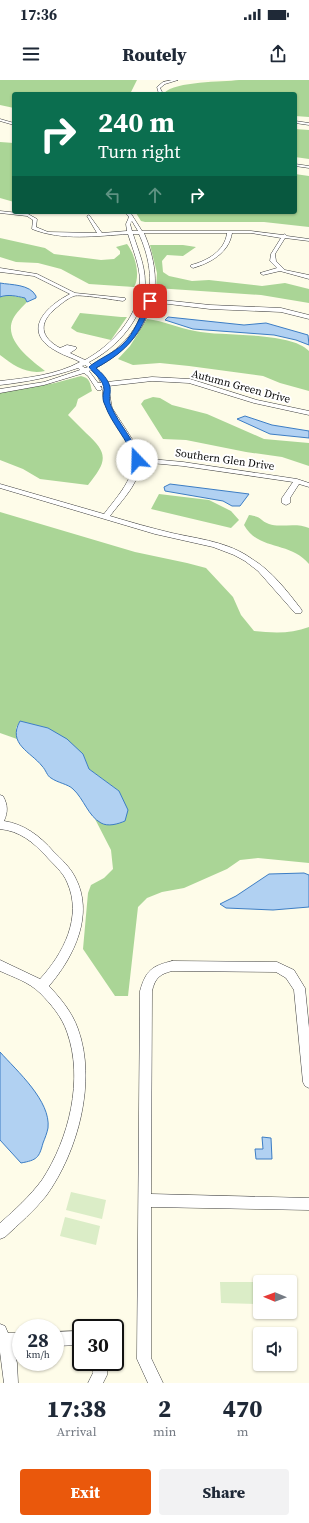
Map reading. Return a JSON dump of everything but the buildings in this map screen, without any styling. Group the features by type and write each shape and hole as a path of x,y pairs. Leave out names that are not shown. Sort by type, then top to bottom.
{"street":[{"path":"157,92 155,85 168,80"},
{"path":"157,92 158,88 162,84 176,80"},
{"path":"0,122 12,125"},
{"path":"297,122 309,124"},
{"path":"297,165 309,167"},
{"path":"0,212 12,214"},
{"path":"15,214 30,216 35,219 34,228 41,232 101,235 141,232 262,232 309,240"},
{"path":"0,391 51,382 92,367 117,352 129,341 146,314 150,301 152,269 141,232 129,214"},
{"path":"0,383 44,377 78,366 102,353 120,337 133,317 142,292 142,271 138,252 130,233 128,224 129,214"},
{"path":"89,216 101,235"},
{"path":"193,266 212,260 218,255 229,238 230,232"},
{"path":"280,270 273,262 272,256 285,236"},
{"path":"0,270 40,276 74,294 123,299"},
{"path":"263,273 280,270 309,277"},
{"path":"74,294 50,310 40,328 41,333 46,342 59,351 92,367 101,375 107,389 105,396"},
{"path":"140,300 210,307 281,310 309,317"},
{"path":"59,351 68,347 74,348 65,354"},
{"path":"65,354 66,358 84,370 105,396 116,420 133,446 137,460 134,476 106,516"},
{"name":"Autumn Green Drive","path":"97,385 152,379 190,381 256,402 309,413"},
{"path":"9,382 11,389"},
{"name":"Southern Glen Drive","path":"137,460 183,464 297,481 309,485"},
{"path":"286,503 286,498 297,481"},
{"path":"0,486 45,497 92,513 170,536 206,542 232,550 255,564 298,611"},
{"path":"0,799 3,812 0,820"},
{"path":"0,825 22,830 42,846 71,880 77,895 79,911 74,935 58,966 42,986"},
{"path":"0,965 42,986 64,1015 77,1042 81,1074 80,1093 71,1132 51,1176 30,1204 0,1232"},
{"path":"156,1383 152,1378 144,1360 146,991 148,980 158,969 172,966 277,967 290,974 299,988 309,1082"},
{"path":"146,1200 309,1204"},
{"path":"11,1383 11,1372 2,1335 12,1338"},
{"path":"95,1383 100,1375 100,1371"}],"green space":[{"path":"0,80 137,80 131,92 12,92 12,108 0,105"},
{"path":"239,80 309,80 309,117 297,116 297,92 166,92 178,86"},
{"path":"297,129 309,130 309,159 297,157"},
{"path":"0,142 12,143 12,201 0,198"},
{"path":"297,174 309,176 309,227 264,222 141,221 137,214 297,214"},
{"path":"0,238 45,248 54,254 101,260 114,259 120,254 120,251 116,247 127,244 135,259 137,271 136,282 134,287 89,284 61,269 38,263 16,262 0,257"},
{"path":"150,245 183,245 196,247 183,256 167,255 162,261 163,272 169,276 192,281 209,280 262,286 285,283 309,289 309,303 261,295 156,288 157,273"},
{"path":"8,295 25,298 27,302 17,312 13,319 11,327 15,342 26,355 45,371 33,372 21,369 0,355 0,297"},
{"path":"80,313 127,317 111,340 77,332 71,328"},
{"path":"147,319 195,331 272,337 287,340 300,345 309,351 309,391 280,383 263,376 160,363 133,365 118,359 130,346"},
{"path":"81,376 88,380 92,391 78,399 76,406 68,415 99,447 103,458 99,470 88,485 40,479 23,469 0,460 0,393 55,383"},
{"path":"153,397 160,398 172,405 207,414 264,439 309,443 309,466 282,457 246,452 186,440 163,439 141,404 144,400"},
{"path":"159,494 209,500 231,511 239,520 231,528 151,509"},
{"path":"0,512 135,552 206,568 233,597 241,615 254,631 282,632 295,631 309,627 309,863 258,858 240,860 227,869 184,888 162,892 147,898 138,907 128,996 115,996 83,949 88,893 91,885 104,878 113,869 111,850 95,819 102,823 109,824 125,821 119,791 89,769 83,754 48,728 20,721 16,728 17,739 0,733"},
{"path":"249,515 257,517 266,523 273,525 299,525 309,528 309,564 293,552 257,539 244,525"},
{"path":"71,1192 106,1200 102,1219 66,1210"},
{"path":"65,1217 100,1226 96,1245 60,1236"},
{"path":"220,1282 253,1282 253,1304 221,1303"}],"water":[{"path":"0,283 25,287 33,292 36,298 27,302 25,298 9,295 0,297"},
{"path":"168,317 244,325 266,323 308,335 309,345 296,340 274,335 193,329 165,320"},
{"path":"245,416 272,425 309,431 309,438 270,434 237,419"},
{"path":"170,484 249,494 240,506 232,506 223,501 165,491 164,487"},
{"path":"20,721 48,728 67,739 83,754 89,769 119,791 128,810 125,821 110,825 101,823 89,812 73,789 50,777 42,766 18,742 16,736"},
{"path":"304,873 309,875 309,907 273,910 226,908 220,904 236,896 269,874"},
{"path":"0,1052 32,1087 44,1107 47,1118 47,1134 40,1152 36,1158 26,1162 21,1163 0,1140"},
{"path":"262,1137 271,1138 272,1159 256,1159 255,1149 263,1149"}],"route":[{"path":"137,460 133,446 108,406 105,396 107,389 101,375 92,367 109,358 125,346 141,325 150,301"}]}
